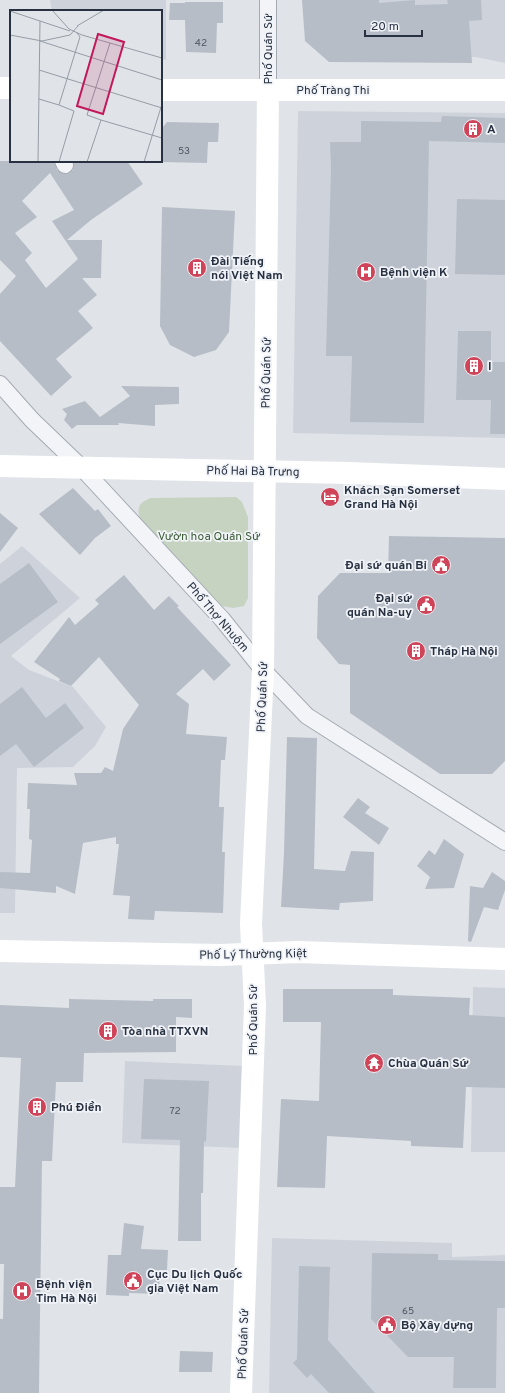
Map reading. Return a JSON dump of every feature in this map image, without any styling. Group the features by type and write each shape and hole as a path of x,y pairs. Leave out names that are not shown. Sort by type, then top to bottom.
{"street":[{"name":"Phố Quán Sứ","path":"241,1393 255,1005 251,924 263,670 268,0"},
{"name":"Phố Tràng Thi","path":"162,90 505,90"},
{"name":"Phố Thợ Nhuộm","path":"0,384 32,420 81,468 222,619 263,670 307,716 505,842"},
{"name":"Phố Hai Bà Trưng","path":"0,466 505,479"},
{"name":"Phố Lý Thường Kiệt","path":"0,951 252,954 298,952 505,959"}],"shaded area":[{"path":"50,0 166,0 166,60 162,59 162,10 52,10"},
{"path":"305,0 505,0 505,63 476,57 330,56"},
{"name":"Bệnh viện K","path":"298,111 505,113 505,438 293,433"},
{"path":"22,546 80,598 11,656 29,670 73,687 106,727 95,746 73,767 17,768 15,913 0,913 0,564"},
{"path":"473,987 505,988 505,1152 471,1152"},
{"path":"125,1061 245,1066 241,1148 122,1143"},
{"name":"Bộ Xây dựng","path":"272,1238 452,1243 452,1257 505,1255 505,1393 269,1393"}],"green space":[{"name":"Vườn hoa Quán Sứ","path":"236,497 242,502 248,517 248,598 244,606 233,608 222,606 140,520 139,509 143,502 151,498"}],"building":[{"path":"302,0 379,0 379,3 415,0 415,5 448,4 447,0 481,0 482,20 469,21 472,63 329,62 305,41"},
{"path":"223,2 223,23 217,23 216,53 186,52 185,20 169,20 170,3"},
{"name":"Bệnh viện K","path":"442,116 505,118 505,143 429,141 424,423 350,422 352,356 326,356 331,168 330,142 361,142 361,121 441,122"},
{"path":"167,122 219,123 218,142 208,142 207,163 161,162 163,127"},
{"path":"0,161 54,162 57,170 65,174 73,170 74,162 128,162 143,184 91,220 67,240 102,240 101,278 82,278 97,295 78,311 93,328 56,359 72,377 51,396 0,341 0,294 16,276 0,260","holes":["50,173 74,210 52,221 78,259 46,288 25,260 32,253 15,233 37,217 22,201"]},
{"path":"457,199 505,200 505,275 455,274"},
{"name":"Đài Tiếng nói Việt Nam","path":"162,207 235,211 229,332 216,350 194,357 170,345 160,326"},
{"name":"I","path":"458,331 491,331 491,362 505,362 505,434 490,434 491,400 456,400"},
{"path":"121,386 179,387 179,404 155,405 155,426 118,423 119,425 77,425 72,429 64,420 67,414 62,409 85,401 100,417 130,396"},
{"path":"73,488 95,511 98,509 111,526 95,538 80,555 39,514"},
{"path":"0,513 18,528 0,552"},
{"name":"Tháp Hà Nội","path":"389,536 505,538 505,761 492,774 440,774 350,713 350,665 339,664 317,638 318,596 340,573 388,573"},
{"path":"29,563 58,602 0,644 0,584"},
{"path":"124,575 154,610 169,596 179,606 177,607 231,665 214,681 203,669 176,694 189,704 186,734 227,737 225,760 221,760 219,807 224,807 222,852 225,852 223,913 155,911 154,920 128,919 130,896 113,895 119,844 116,844 116,837 83,843 75,894 56,886 56,893 0,888 0,872 30,873 32,840 29,839 30,809 27,809 28,783 77,785 74,773 101,773 105,767 113,771 123,729 139,705 99,657 71,686 59,681 60,679 34,662 69,617 75,625 99,604 95,600"},
{"path":"22,687 46,718 65,703 84,728 34,767 16,744 0,756 0,704"},
{"path":"287,737 317,738 314,869 345,871 351,851 374,852 373,901 340,903 339,910 281,907"},
{"path":"358,798 370,807 365,813 389,828 379,845 343,817"},
{"path":"444,839 464,854 454,888 425,889 430,877 417,866 429,850 435,855"},
{"path":"492,872 505,881 505,890 498,910 484,907 471,942 468,941 470,886 483,888"},
{"name":"Chùa Quán Sứ","path":"283,989 393,989 393,995 470,998 469,1015 505,1017 505,1088 466,1087 463,1148 411,1146 411,1141 327,1136 325,1188 277,1187 281,1099 319,1101 321,1022 283,1022"},
{"path":"69,999 153,1001 153,999 192,999 192,1018 176,1017 176,1052 84,1053 83,1082 56,1082 52,1161 42,1161 39,1393 0,1393 0,1319 3,1319 4,1264 0,1264 0,1187 15,1187 21,1058 0,1057 0,1005 69,1008"},
{"path":"144,1079 209,1081 206,1142 204,1141 203,1193 201,1193 201,1241 178,1241 180,1140 141,1139"},
{"name":"Cục Du lịch Quốc gia Việt Nam","path":"124,1223 144,1226 141,1249 168,1250 167,1270 160,1270 159,1294 129,1293 129,1296 106,1295 108,1255 121,1255"},
{"path":"372,1253 438,1254 438,1260 505,1261 505,1308 497,1308 496,1388 453,1388 454,1357 408,1357 371,1319"},
{"path":"299,1266 330,1267 328,1340 375,1393 329,1393 311,1374 307,1378 293,1363 297,1359"},
{"path":"180,1351 213,1352 212,1372 179,1372"}],"place":[{"name":"A","path":"473,129"},
{"name":"Đài Tiếng nói Việt Nam","path":"197,268"},
{"name":"Bệnh viện K","path":"366,272"},
{"name":"I","path":"474,366"},
{"name":"Khách Sạn Somerset Grand Hà Nội","path":"330,497"},
{"name":"Đại sứ quán Bỉ","path":"441,565"},
{"name":"Đại sứ quán Na-uy","path":"426,605"},
{"name":"Tháp Hà Nội","path":"416,651"},
{"name":"Tòa nhà TTXVN","path":"108,1031"},
{"name":"Chùa Quán Sứ","path":"374,1063"},
{"name":"Phú Điền","path":"37,1107"},
{"name":"Cục Du lịch Quốc gia Việt Nam","path":"133,1281"},
{"name":"Bệnh viện Tim Hà Nội","path":"22,1291"},
{"name":"Bộ Xây dựng","path":"387,1325"}]}
